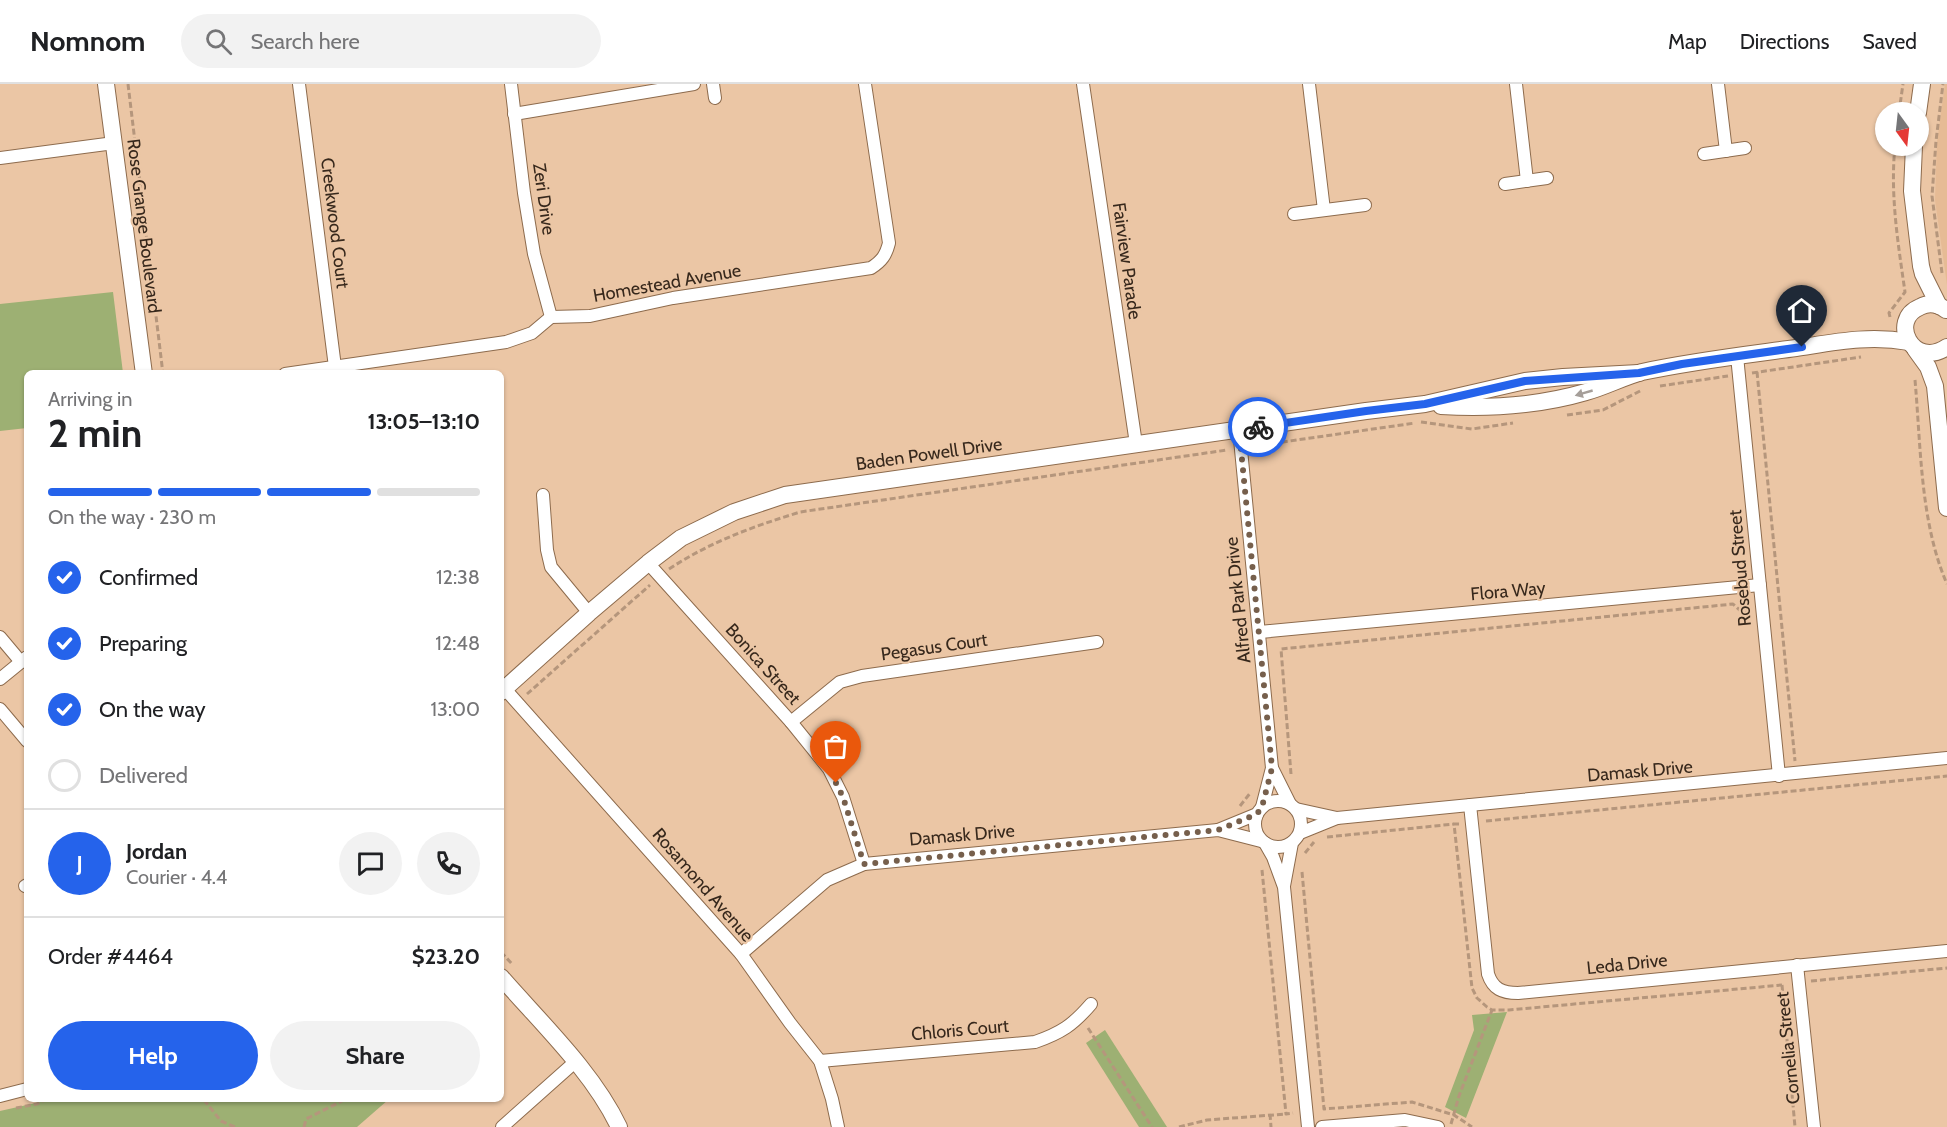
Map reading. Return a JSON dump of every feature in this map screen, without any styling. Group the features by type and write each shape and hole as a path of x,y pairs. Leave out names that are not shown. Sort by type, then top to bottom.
{"street":[{"name":"Rose Grange Boulevard","path":"106,84 143,370"},
{"name":"Creekwood Court","path":"299,84 335,367"},
{"name":"Zeri Drive","path":"511,84 534,254 551,317"},
{"path":"514,114 694,84"},
{"path":"713,84 715,98"},
{"name":"Homestead Avenue","path":"551,317 590,316 673,298 860,271 880,262 887,253 889,243 865,84"},
{"name":"Fairview Parade","path":"1083,84 1136,444"},
{"path":"1309,84 1324,210"},
{"path":"1516,84 1527,181"},
{"path":"1718,84 1726,151"},
{"path":"1920,102 1922,84"},
{"path":"0,158 114,143"},
{"path":"1704,154 1745,148"},
{"path":"1914,156 1912,190 1923,274 1943,308"},
{"path":"1505,184 1547,178"},
{"path":"1294,214 1365,205"},
{"path":"1923,274 1905,331 1928,367 1935,386 1947,508"},
{"name":"Baden Powell Drive","path":"1425,404 1496,408 1528,405 1642,381 1737,356 1867,338 1892,327 1931,304 1943,308"},
{"path":"314,370 506,342 532,333 551,317"},
{"name":"Baden Powell Drive","path":"1867,338 1912,345 1928,353 1944,348"},
{"path":"1935,386 1944,348"},
{"name":"Rosebud Street","path":"1737,356 1779,776"},
{"path":"1525,381 1528,405"},
{"name":"Baden Powell Drive","path":"504,689 648,563 681,538 734,512 785,495 1425,404 1525,381 1642,381"},
{"name":"Alfred Park Drive","path":"1239,429 1272,768 1260,810"},
{"path":"543,495 547,549 551,567 589,614"},
{"name":"Bonica Street","path":"648,563 791,722 829,769 843,797 864,864"},
{"name":"Flora Way","path":"1260,632 1760,585"},
{"path":"0,637 24,659 0,679"},
{"name":"Pegasus Court","path":"791,722 840,682 862,676 1097,642"},
{"name":"Rosamond Avenue","path":"504,691 517,702 741,954 820,1061 838,1127"},
{"path":"0,710 24,738"},
{"name":"Damask Drive","path":"1296,838 1337,818 1947,758"},
{"name":"Alfred Park Drive","path":"1272,768 1293,807"},
{"path":"1284,887 1301,820 1293,807 1276,801 1260,810 1255,828 1273,857 1284,887 1308,1127"},
{"name":"Leda Drive","path":"1470,805 1488,974 1492,985 1501,991 1518,993 1947,951"},
{"name":"Damask Drive","path":"1293,807 1337,818"},
{"name":"Damask Drive","path":"741,954 827,880 864,864 1218,830 1260,810"},
{"name":"Damask Drive","path":"1218,830 1263,842"},
{"path":"1263,842 1278,848 1296,838"},
{"name":"Cornelia Street","path":"1797,965 1814,1127"},
{"path":"504,980 598,1091 619,1127"},
{"name":"Chloris Court","path":"820,1061 1035,1041 1058,1034 1081,1016 1090,1004"},
{"path":"502,1127 575,1062"},
{"path":"0,1096 24,1090"},
{"path":"1322,1127 1405,1120 1438,1127"}],"path":[{"path":"128,84 163,370"},
{"path":"1900,102 1903,84"},
{"path":"1942,275 1932,196 1936,141 1944,84"},
{"path":"1892,327 1889,313 1905,292 1894,214 1895,156"},
{"path":"1657,387 1872,356"},
{"path":"1928,367 1914,368 1930,530 1937,560 1947,584"},
{"path":"1757,372 1798,791"},
{"path":"1567,415 1603,410 1642,381"},
{"path":"517,702 659,576 691,555 750,527 800,512 1422,422 1472,429 1520,422"},
{"path":"1292,784 1281,649 1733,604 1743,613 1780,608"},
{"path":"1493,820 1947,776"},
{"path":"1315,828 1318,838 1454,824"},
{"path":"1262,864 1286,1113"},
{"path":"1301,867 1324,1109"},
{"path":"1450,1127 1459,1096 1492,1010 1947,968"},
{"path":"1782,985 1795,1127"},
{"path":"1081,1016 1152,1127"},
{"path":"9,1109 41,1102"},
{"path":"206,1102 220,1121 234,1127"},
{"path":"304,1127 306,1119 340,1102"},
{"path":"1179,1127 1207,1120 1412,1102 1454,1115 1472,1127"},
{"path":"1270,1114 1271,1127"}],"shaded area":[{"path":"1945,84 1947,84 1947,285 1935,200 1937,142"}],"green space":[{"path":"113,292 123,370 24,370 24,428 0,431 0,304"},
{"path":"1507,1012 1466,1118 1445,1107 1474,1030 1472,1015"},
{"path":"1105,1030 1167,1127 1139,1127 1086,1043"},
{"path":"40,1102 386,1102 357,1127 0,1127 0,1111"}],"way so far":[{"path":"836,783 843,797 864,864 1218,830 1257,814 1262,807 1272,768 1239,429 1258,427"}],"route":[{"path":"1258,427 1425,404 1525,381 1639,373 1682,364 1802,347"}]}
